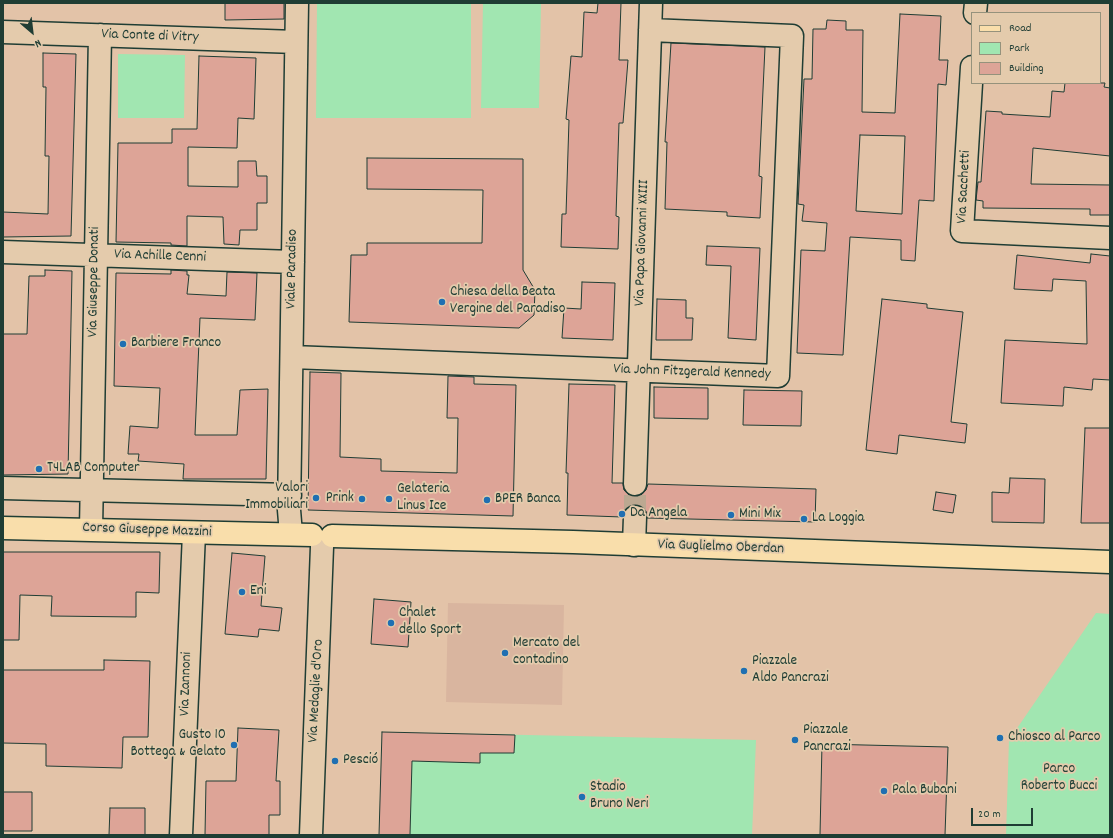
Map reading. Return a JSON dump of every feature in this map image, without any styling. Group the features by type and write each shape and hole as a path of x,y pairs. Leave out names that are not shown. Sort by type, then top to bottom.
{"main road":[{"name":"Corso Giuseppe Mazzini","path":"3,528 291,534"},
{"name":"Via Guglielmo Oberdan","path":"291,534 322,540 634,545 1110,562"}],"street":[{"name":"Viale Paradiso","path":"291,534 290,495 297,3"},
{"name":"Via Papa Giovanni XXIII","path":"635,484 651,3"},
{"name":"Via John Fitzgerald Kennedy","path":"292,357 778,376 792,36 650,30"},
{"name":"Via Conte di Vitry","path":"3,32 296,42"},
{"name":"Via Giuseppe Donati","path":"91,529 100,35"},
{"name":"Via Sacchetti","path":"971,83 962,231 1110,238"},
{"name":"Via Achille Cenni","path":"3,252 293,262"},
{"path":"3,488 290,495"},
{"path":"634,545 635,517"},
{"name":"Via Zannoni","path":"181,835 194,533"},
{"name":"Via Medaglie d'Oro","path":"311,835 322,540"}],"shaded area":[{"name":"Mercato del contadino","path":"448,603 564,605 562,705 446,702"}],"green space":[{"path":"317,3 471,3 471,118 316,118"},
{"path":"483,3 541,3 539,108 481,108"},
{"path":"118,54 185,55 184,118 118,118"},
{"name":"Parco Roberto Bucci","path":"1096,613 1110,614 1110,835 1006,835 1009,740"},
{"name":"Stadio Bruno Neri","path":"481,734 756,740 752,835 410,835 412,755 480,763"}],"building":[{"path":"225,3 284,3 284,19 225,20"},
{"path":"598,3 621,3 619,60 628,60 623,123 619,123 616,216 619,217 618,249 561,247 562,214 566,214 569,120 566,119 571,56 582,57 584,12 597,13"},
{"path":"900,14 941,16 939,60 948,60 946,85 938,84 934,201 919,200 915,261 901,260 901,240 850,237 843,355 797,353 801,250 825,251 827,223 802,221 804,205 798,204 804,79 812,79 813,29 826,29 827,20 846,21 846,30 863,30 862,112 895,113","holes":["860,135 905,136 902,214 856,211"]},
{"path":"671,43 765,47 759,176 762,177 760,218 727,216 727,212 665,209 667,142 665,142"},
{"path":"43,53 76,54 71,236 3,237 3,212 48,214 49,156 45,156 46,87 43,87"},
{"path":"199,56 256,58 254,119 238,118 237,148 188,147 188,186 238,187 238,161 256,161 257,176 267,176 267,203 257,203 257,230 240,230 239,245 224,244 223,217 187,216 187,246 171,245 171,243 116,242 118,143 172,143 172,129 197,129"},
{"path":"1105,83 1104,87 1110,88 1110,156 1033,148 1031,184 1110,185 1110,215 1090,215 1090,209 983,208 983,201 976,200 978,182 981,182 986,111 1002,112 1002,114 1050,117 1052,91 1064,92 1065,84"},
{"path":"367,158 523,159 523,270 535,290 534,315 519,328 349,322 351,255 367,255 367,243 482,243 483,190 367,189"},
{"path":"707,246 760,248 756,340 728,338 731,266 706,265"},
{"path":"1091,254 1110,256 1110,380 1093,379 1092,390 1064,387 1063,406 1001,403 1005,340 1087,344 1086,281 1053,279 1052,291 1014,289 1017,255 1090,263"},
{"path":"45,270 72,271 68,474 3,475 3,334 27,334 29,276 45,276"},
{"path":"171,270 187,271 187,275 189,275 187,294 226,296 227,272 257,273 255,320 200,318 195,435 237,435 240,390 268,389 266,479 183,479 184,464 138,461 139,454 128,454 130,426 158,428 160,388 114,386 116,273 171,274"},
{"path":"582,282 615,283 613,340 562,338 564,308 581,309"},
{"path":"657,299 686,300 686,318 693,318 692,340 656,340"},
{"path":"882,299 927,304 927,308 963,312 951,422 967,424 965,443 899,435 897,454 866,450"},
{"path":"310,372 341,373 340,457 381,459 381,471 457,473 458,418 447,418 448,376 474,377 474,384 516,385 513,516 308,510"},
{"path":"569,384 615,385 612,483 623,483 624,490 629,495 641,495 646,490 648,484 816,489 815,522 647,518 646,511 641,506 636,505 629,506 624,511 622,517 567,515 568,473 566,473"},
{"path":"654,387 708,388 708,419 654,418"},
{"path":"744,390 802,391 801,426 743,425"},
{"path":"1085,428 1110,428 1110,523 1081,523"},
{"path":"1010,478 1045,479 1044,523 992,522 992,492 1009,493"},
{"path":"936,492 956,495 953,513 933,510"},
{"path":"3,552 160,552 159,593 136,592 136,617 51,616 52,596 20,595 19,640 3,640"},
{"path":"232,553 265,556 261,606 282,608 279,631 259,629 258,637 225,634"},
{"name":"Chalet dello Sport","path":"374,599 411,602 408,647 371,644"},
{"path":"104,660 150,661 148,737 123,737 122,768 46,766 46,744 3,743 3,670 104,670"},
{"path":"238,728 279,730 276,781 280,781 280,815 269,815 269,835 205,835 206,781 236,781"},
{"path":"382,732 515,735 514,753 480,753 480,763 412,761 410,835 379,835"},
{"name":"Pala Bubani","path":"822,744 948,747 945,835 820,835"},
{"path":"3,792 32,792 32,831 3,831"},
{"path":"110,808 145,808 145,835 109,835"}],"tunnel":[{"path":"635,484 635,517"}],"place":[{"name":"Chiesa della Beata Vergine del Paradiso","path":"442,302"},
{"name":"Barbiere Franco","path":"123,344"},
{"name":"T4LAB Computer","path":"39,469"},
{"name":"Valori Immobiliari","path":"316,498"},
{"name":"Prink","path":"362,499"},
{"name":"Gelateria Linus Ice","path":"389,499"},
{"name":"BPER Banca","path":"487,500"},
{"name":"Da Angela","path":"622,514"},
{"name":"Mini Mix","path":"731,515"},
{"name":"La Loggia","path":"804,519"},
{"name":"Eni","path":"242,592"},
{"name":"Chalet dello Sport","path":"391,623"},
{"name":"Mercato del contadino","path":"505,653"},
{"name":"Piazzale Aldo Pancrazi","path":"744,671"},
{"name":"Chiosco al Parco","path":"1000,738"},
{"name":"Piazzale Pancrazi","path":"795,740"},
{"name":"Gusto 10 Bottega & Gelato","path":"234,745"},
{"name":"Pesció","path":"335,761"},
{"name":"Pala Bubani","path":"884,791"},
{"name":"Stadio Bruno Neri","path":"582,797"}]}
